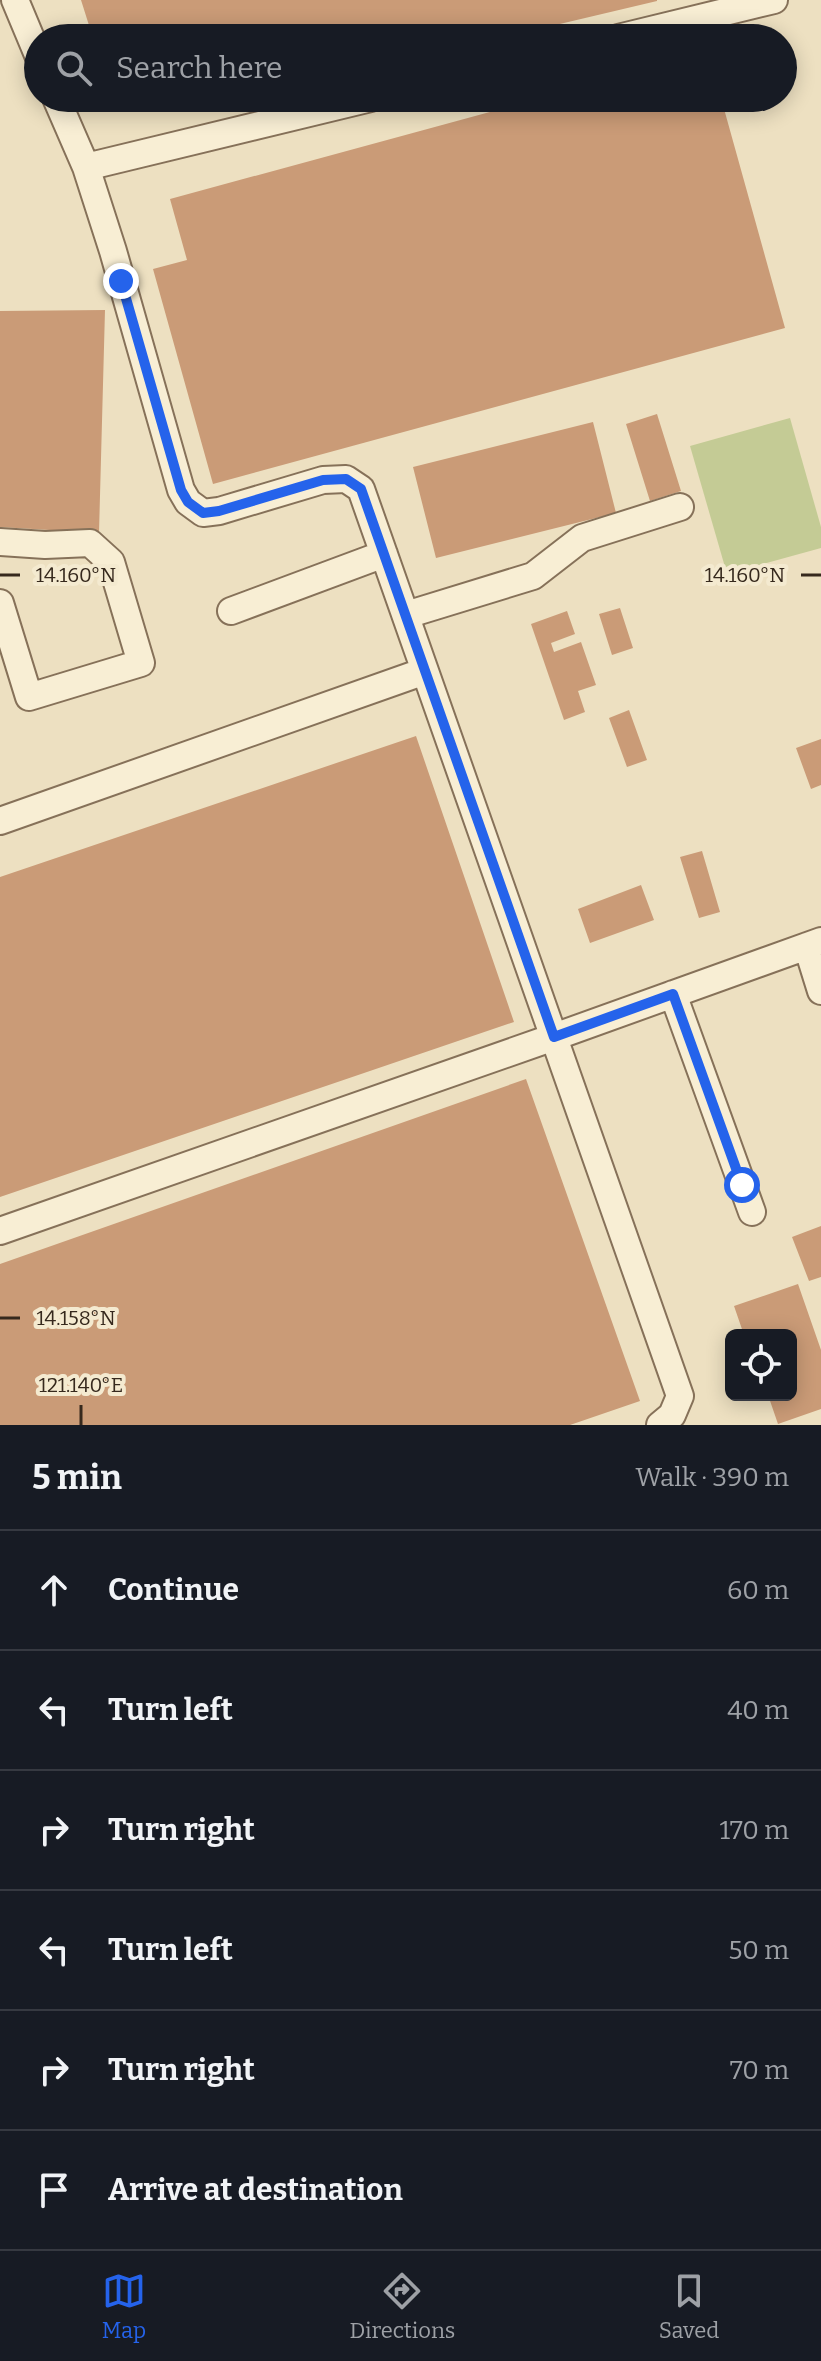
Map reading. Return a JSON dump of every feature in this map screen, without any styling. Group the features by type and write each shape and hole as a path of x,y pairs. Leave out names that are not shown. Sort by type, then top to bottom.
{"lane":[{"path":"15,0 25,24"},
{"path":"675,24 774,0"},
{"path":"62,112 86,167 181,490 188,502 203,513 323,480 346,479 361,489 680,1396 672,1415 660,1425"},
{"path":"86,167 313,112"},
{"path":"406,615 533,576 582,538 680,507"},
{"path":"0,542 45,545 90,543 111,562 141,663 29,697 0,603"},
{"path":"231,611 384,554"},
{"path":"0,821 425,671"},
{"path":"0,1231 814,943 821,991"},
{"path":"673,994 752,1212"}],"green space":[{"path":"790,418 821,527 821,548 727,574 690,446"}],"building":[{"path":"81,0 657,0 560,24 89,24"},
{"path":"490,112 725,112 785,328 213,484 153,269 187,260 170,199"},
{"path":"105,310 99,533 0,527 0,311"},
{"path":"657,414 681,491 650,501 626,424"},
{"path":"593,422 616,513 436,558 413,467"},
{"path":"620,608 633,648 612,655 599,614"},
{"path":"567,611 575,634 551,643 554,652 581,642 596,685 578,691 585,712 564,720 531,624"},
{"path":"629,710 647,760 627,767 609,718"},
{"path":"416,736 514,1022 0,1197 0,877"},
{"path":"821,739 821,785 811,789 796,748"},
{"path":"702,851 720,912 699,918 680,857"},
{"path":"641,885 654,920 590,943 578,909"},
{"path":"526,1079 640,1401 570,1425 0,1425 0,1264"},
{"path":"821,1226 821,1277 809,1281 792,1237"},
{"path":"798,1284 821,1350 821,1409 778,1424 770,1401 797,1401 797,1329 742,1329 734,1306"}],"route":[{"path":"121,281 181,490 188,502 203,513 323,480 346,479 361,489 554,1037 673,994 742,1185"}]}
